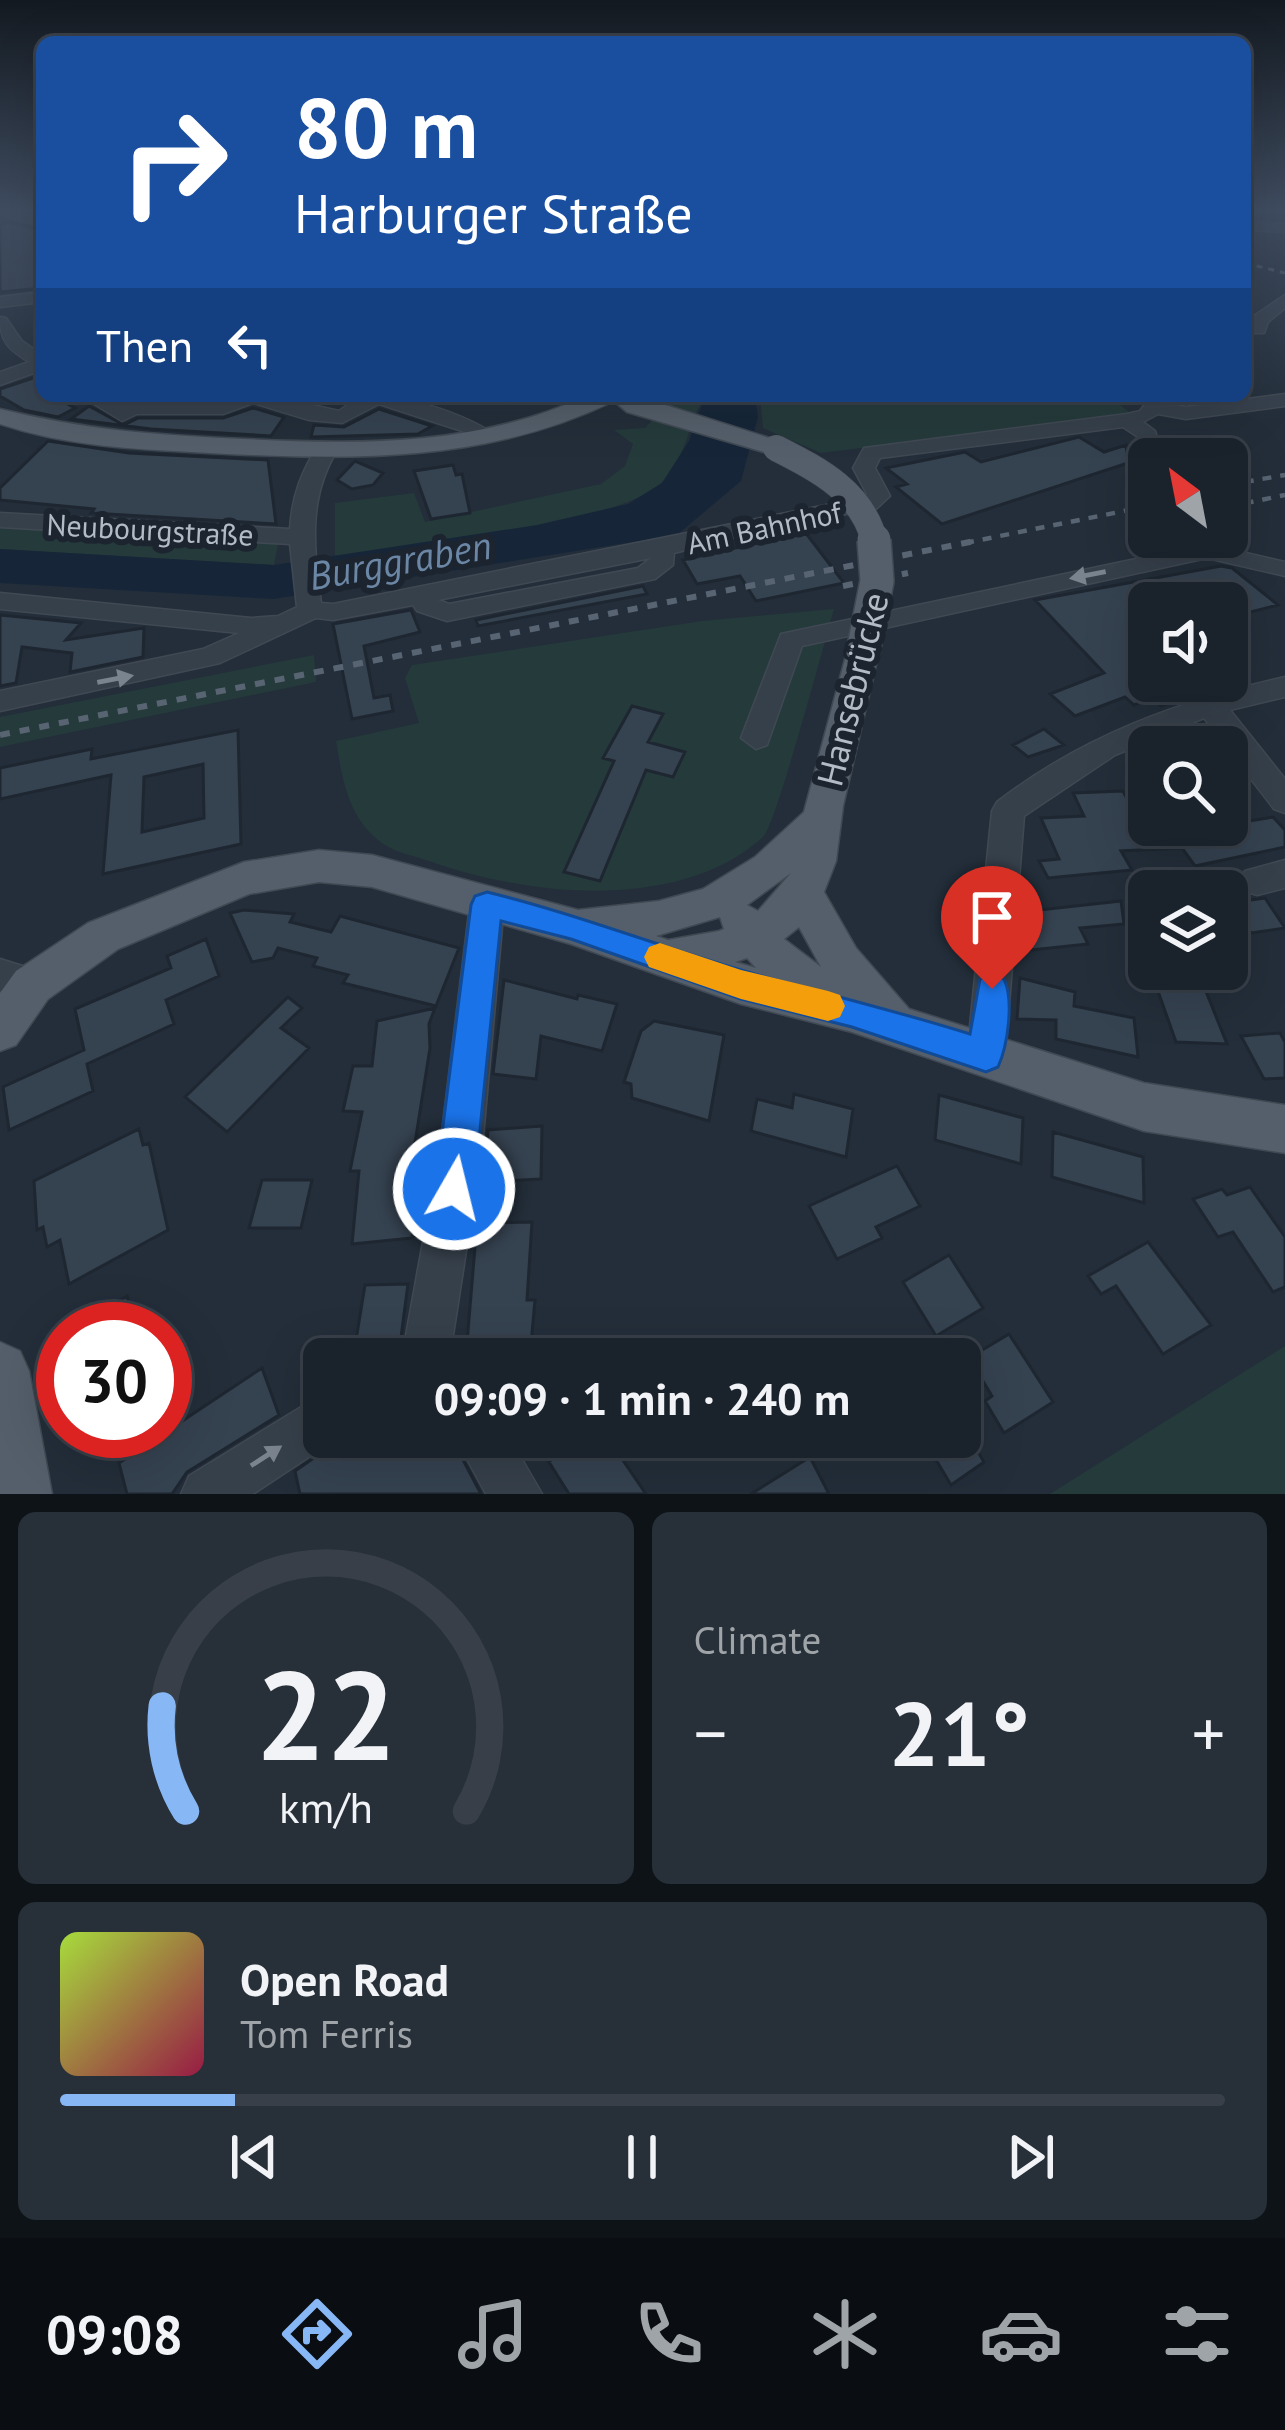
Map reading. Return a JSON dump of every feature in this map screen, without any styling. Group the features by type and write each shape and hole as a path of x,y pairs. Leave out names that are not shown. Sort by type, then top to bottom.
{"main road":[{"path":"0,416 92,440 410,448 486,438 555,419 645,405"},
{"name":"Hansebrücke","path":"410,448 484,448 645,405 812,466 862,509 878,541 880,567 821,818 818,854 803,892 742,957"},
{"name":"Hansebrücke","path":"571,926 682,916 724,902 783,861 821,818"},
{"path":"0,1030 16,980 103,935 244,878 319,866 372,871 571,926 663,958 742,957 852,1012 1144,1107 1283,1131"},
{"path":"803,892 844,970 898,1027"},
{"path":"724,902 742,957"},
{"path":"0,1371 22,1494"}],"street":[{"path":"0,302 36,298"},
{"path":"1251,328 1285,300"},
{"path":"2,328 36,354"},
{"path":"1251,328 1285,332"},
{"path":"0,379 36,357"},
{"path":"1158,402 1186,413 1285,400"},
{"path":"100,402 127,412 223,408 241,402"},
{"path":"272,402 309,414 342,417 367,402"},
{"path":"390,402 475,430 486,438"},
{"name":"Am Bahnhof","path":"310,605 333,612 424,594 431,608 448,614 629,579 659,565 664,560 660,549 834,501 876,502 879,496 857,469 872,453 1127,420 1158,402"},
{"path":"287,448 309,414"},
{"path":"1127,420 1148,438"},
{"path":"0,701 209,657 310,605 302,544 308,475 327,449"},
{"path":"876,502 905,495"},
{"name":"Neubourgstraße","path":"0,520 302,544"},
{"path":"755,738 791,640 1207,551 1285,569"},
{"path":"0,601 250,626 284,621"},
{"path":"986,1055 1007,811 1041,782 1133,731 1209,704 1285,687"},
{"path":"1209,704 1285,801"},
{"path":"428,1338 461,1148 487,905"},
{"path":"207,1494 303,1432"},
{"path":"493,1458 516,1494"}],"green space":[{"path":"669,402 702,402 668,476 633,500 553,523 335,556 335,503 414,493 425,522 601,484 625,466 633,444 614,430 645,428"},
{"path":"761,402 1117,402 1131,414 821,453 763,428"},
{"path":"0,525 278,544 274,565 0,549"},
{"path":"834,609 789,768 763,837 729,861 689,878 601,891 510,883 385,845 363,824 349,799 336,741 419,723 405,678 412,665 702,621"},
{"path":"314,655 316,682 0,747 0,717"},
{"path":"1285,1346 1285,1494 1050,1494"}],"water":[{"name":"Burggraben","path":"703,402 756,402 758,417 741,481 677,535 273,599 0,583 0,549 274,565 537,525 628,504 662,483 689,441"}],"building":[{"path":"0,281 36,281 36,289 0,292"},
{"path":"36,377 36,402 64,402 75,408 58,417 24,410 0,396 0,389"},
{"path":"89,406 124,425 138,418 223,418 253,408 284,417 271,436 151,429 71,419"},
{"path":"379,409 432,426 418,434 311,437 314,425 344,427"},
{"path":"1079,437 1104,452 1126,445 1128,453 1128,463 942,524 896,487 907,484 886,468 965,452 981,462"},
{"path":"48,441 129,453 268,460 276,524 91,513 94,509 0,500 0,488"},
{"path":"355,461 383,473 373,485 352,489 337,480"},
{"path":"453,465 456,475 462,474 470,513 431,519 414,471"},
{"path":"805,532 844,583 756,601 740,576 697,584 683,560"},
{"path":"1221,566 1232,568 1278,605 1248,613 1248,582 1133,582"},
{"path":"1128,583 1128,700 1075,716 1050,694 1104,673 1035,600"},
{"path":"643,586 647,594 478,626 476,620"},
{"path":"411,610 420,632 364,646 374,698 390,695 393,711 352,719 333,624"},
{"path":"0,615 81,623 66,640 144,628 143,657 70,672 72,653 22,647 16,683 0,686"},
{"path":"632,706 663,714 648,742 685,752 673,777 646,770 600,881 564,872 614,761 603,758"},
{"path":"1044,729 1064,745 1028,757 1013,745"},
{"path":"238,730 241,844 103,874 111,775 0,799 0,768 92,749 91,759","holes":["203,764 204,818 142,832 144,777"]},
{"path":"1123,791 1128,801 1128,846 1248,846 1248,821 1273,817 1285,830 1285,847 1195,866 1182,848 1121,851 1132,870 1048,878 1039,861 1059,859 1041,818 1084,816 1073,793"},
{"path":"1265,898 1285,928 1251,933 1248,900"},
{"path":"1121,901 1124,924 1080,928 1088,944 1031,950 1020,926 1021,912"},
{"path":"230,913 294,914 290,922 331,932 340,916 459,948 436,1006 343,983 348,975 313,966 317,958 278,948 273,958 252,962"},
{"path":"206,939 219,976 166,1000 174,1024 87,1064 93,1091 9,1130 3,1087 84,1050 75,1009 171,968 167,956"},
{"path":"1020,978 1075,992 1074,1006 1134,1018 1138,1057 1056,1039 1056,1020 1017,1019"},
{"path":"504,980 617,1004 602,1051 541,1036 536,1079 493,1074"},
{"path":"1158,990 1205,990 1227,1044 1176,1042"},
{"path":"288,997 302,1008 281,1028 309,1048 227,1132 185,1097"},
{"path":"435,1008 409,1181 416,1180 412,1238 352,1244 359,1171 350,1171 362,1112 343,1111 353,1066 372,1066 377,1021"},
{"path":"654,1021 724,1035 709,1121 632,1098 631,1084 624,1082 641,1031"},
{"path":"1280,1033 1285,1042 1285,1078 1264,1079 1241,1036"},
{"path":"794,1094 853,1109 846,1157 751,1131 757,1099 792,1108"},
{"path":"939,1095 1023,1118 1021,1164 935,1140"},
{"path":"542,1126 541,1179 484,1182 488,1130"},
{"path":"139,1129 143,1145 149,1143 168,1230 69,1284 60,1240 47,1247 43,1227 37,1230 34,1181"},
{"path":"1053,1132 1143,1157 1144,1203 1052,1177"},
{"path":"897,1166 920,1206 876,1227 882,1238 837,1259 809,1206"},
{"path":"262,1180 312,1180 301,1228 249,1228"},
{"path":"1250,1187 1285,1237 1285,1287 1273,1292 1233,1232 1218,1237 1193,1199 1222,1189 1227,1195"},
{"path":"532,1222 527,1300 535,1300 532,1338 467,1338 477,1223"},
{"path":"1148,1242 1211,1325 1163,1354 1116,1286 1101,1294 1088,1276"},
{"path":"949,1255 983,1308 936,1336 903,1282"},
{"path":"408,1284 401,1338 356,1338 365,1285"},
{"path":"1009,1334 1053,1402 1004,1433 985,1401 992,1396 981,1378 981,1351"},
{"path":"262,1368 279,1415 187,1472 172,1494 127,1494 119,1463 127,1458 192,1458 192,1415"},
{"path":"981,1457 984,1462 951,1485 935,1458"},
{"path":"314,1458 462,1458 481,1494 300,1494 295,1471"},
{"path":"553,1458 621,1458 646,1494 569,1494 549,1462"},
{"path":"811,1458 829,1494 751,1494"}],"railway":[{"path":"1248,481 1285,475"},
{"path":"1248,503 1285,495"},
{"path":"972,542 1128,510"},
{"path":"972,542 980,540"},
{"path":"0,735 972,542"},
{"path":"965,543 972,542"},
{"path":"843,586 908,573"}],"slow traffic":[{"path":"660,957 741,985 828,1006"}],"route":[{"path":"454,1189 487,905 571,926 741,985 852,1012 986,1055 992,989"}]}
